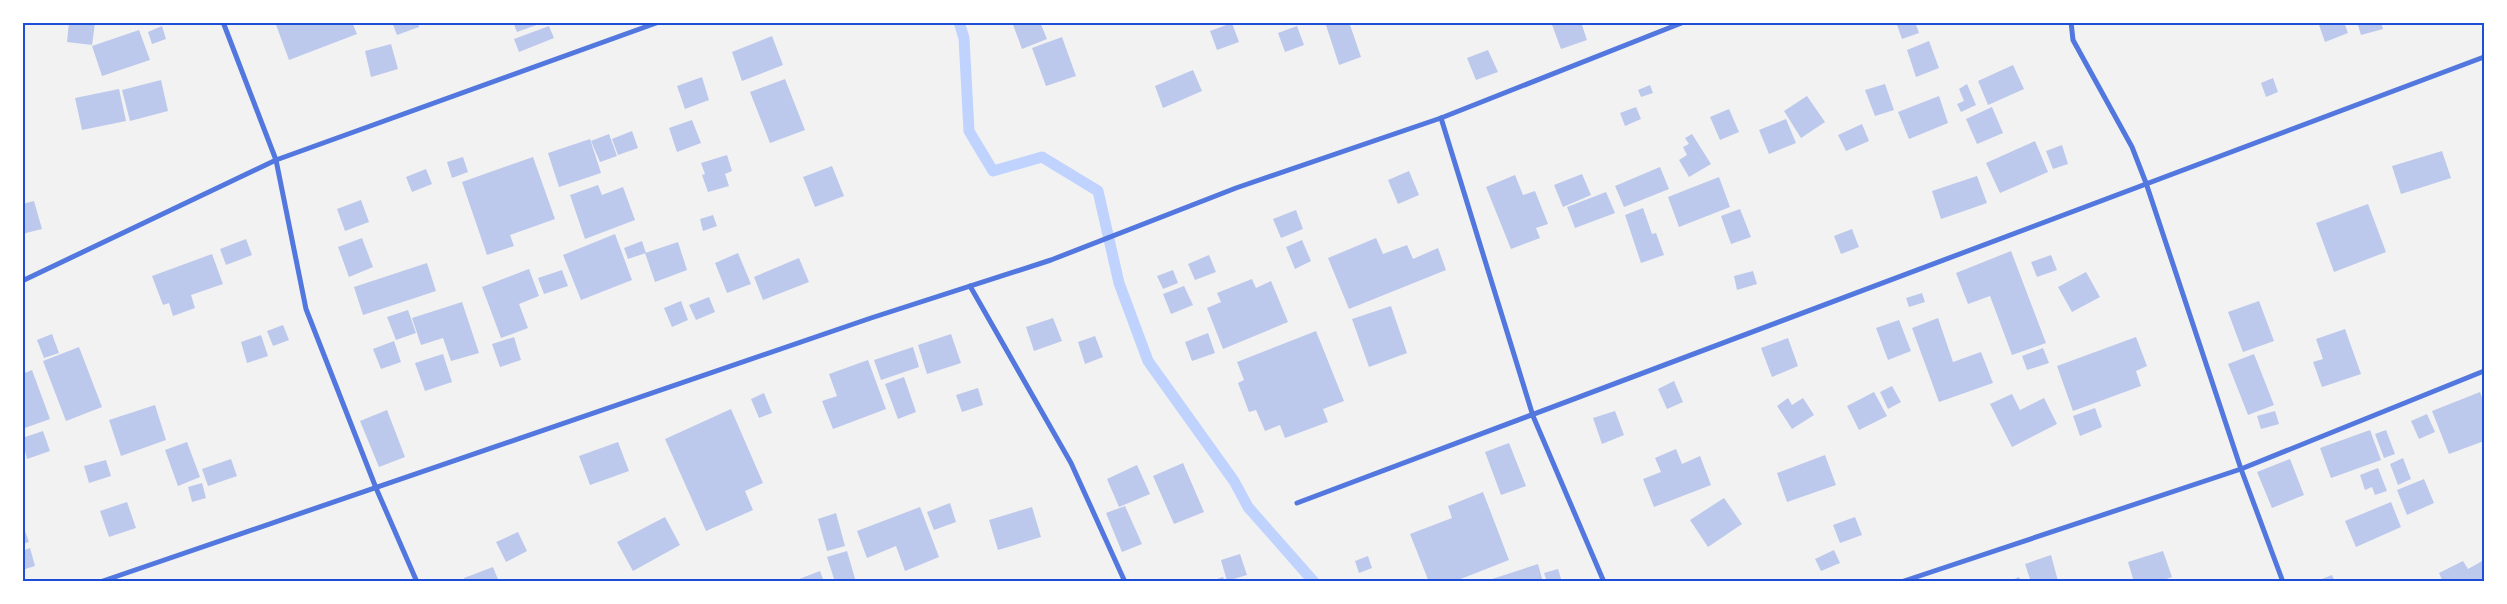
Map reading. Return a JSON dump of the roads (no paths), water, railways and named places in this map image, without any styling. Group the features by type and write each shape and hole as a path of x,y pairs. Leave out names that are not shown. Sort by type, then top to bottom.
{"street":[{"path":"223,22 276,160 306,309 376,488 417,582"},
{"path":"22,281 276,160 659,22"},
{"path":"100,582 612,406 1051,260 1236,188 1441,118 1684,22"},
{"path":"2071,22 2073,40 2132,147 2146,183 2241,469 2283,582"},
{"path":"1297,503 1533,416 2484,57"},
{"path":"1441,118 1533,416 1604,582"},
{"path":"970,286 1071,463 1125,582"},
{"path":"1901,582 2241,469 2484,371"}],"waterway":[{"path":"959,22 964,38 969,131 993,171 1042,157 1098,191 1119,283 1148,361 1234,481 1248,507 1314,582"}]}
